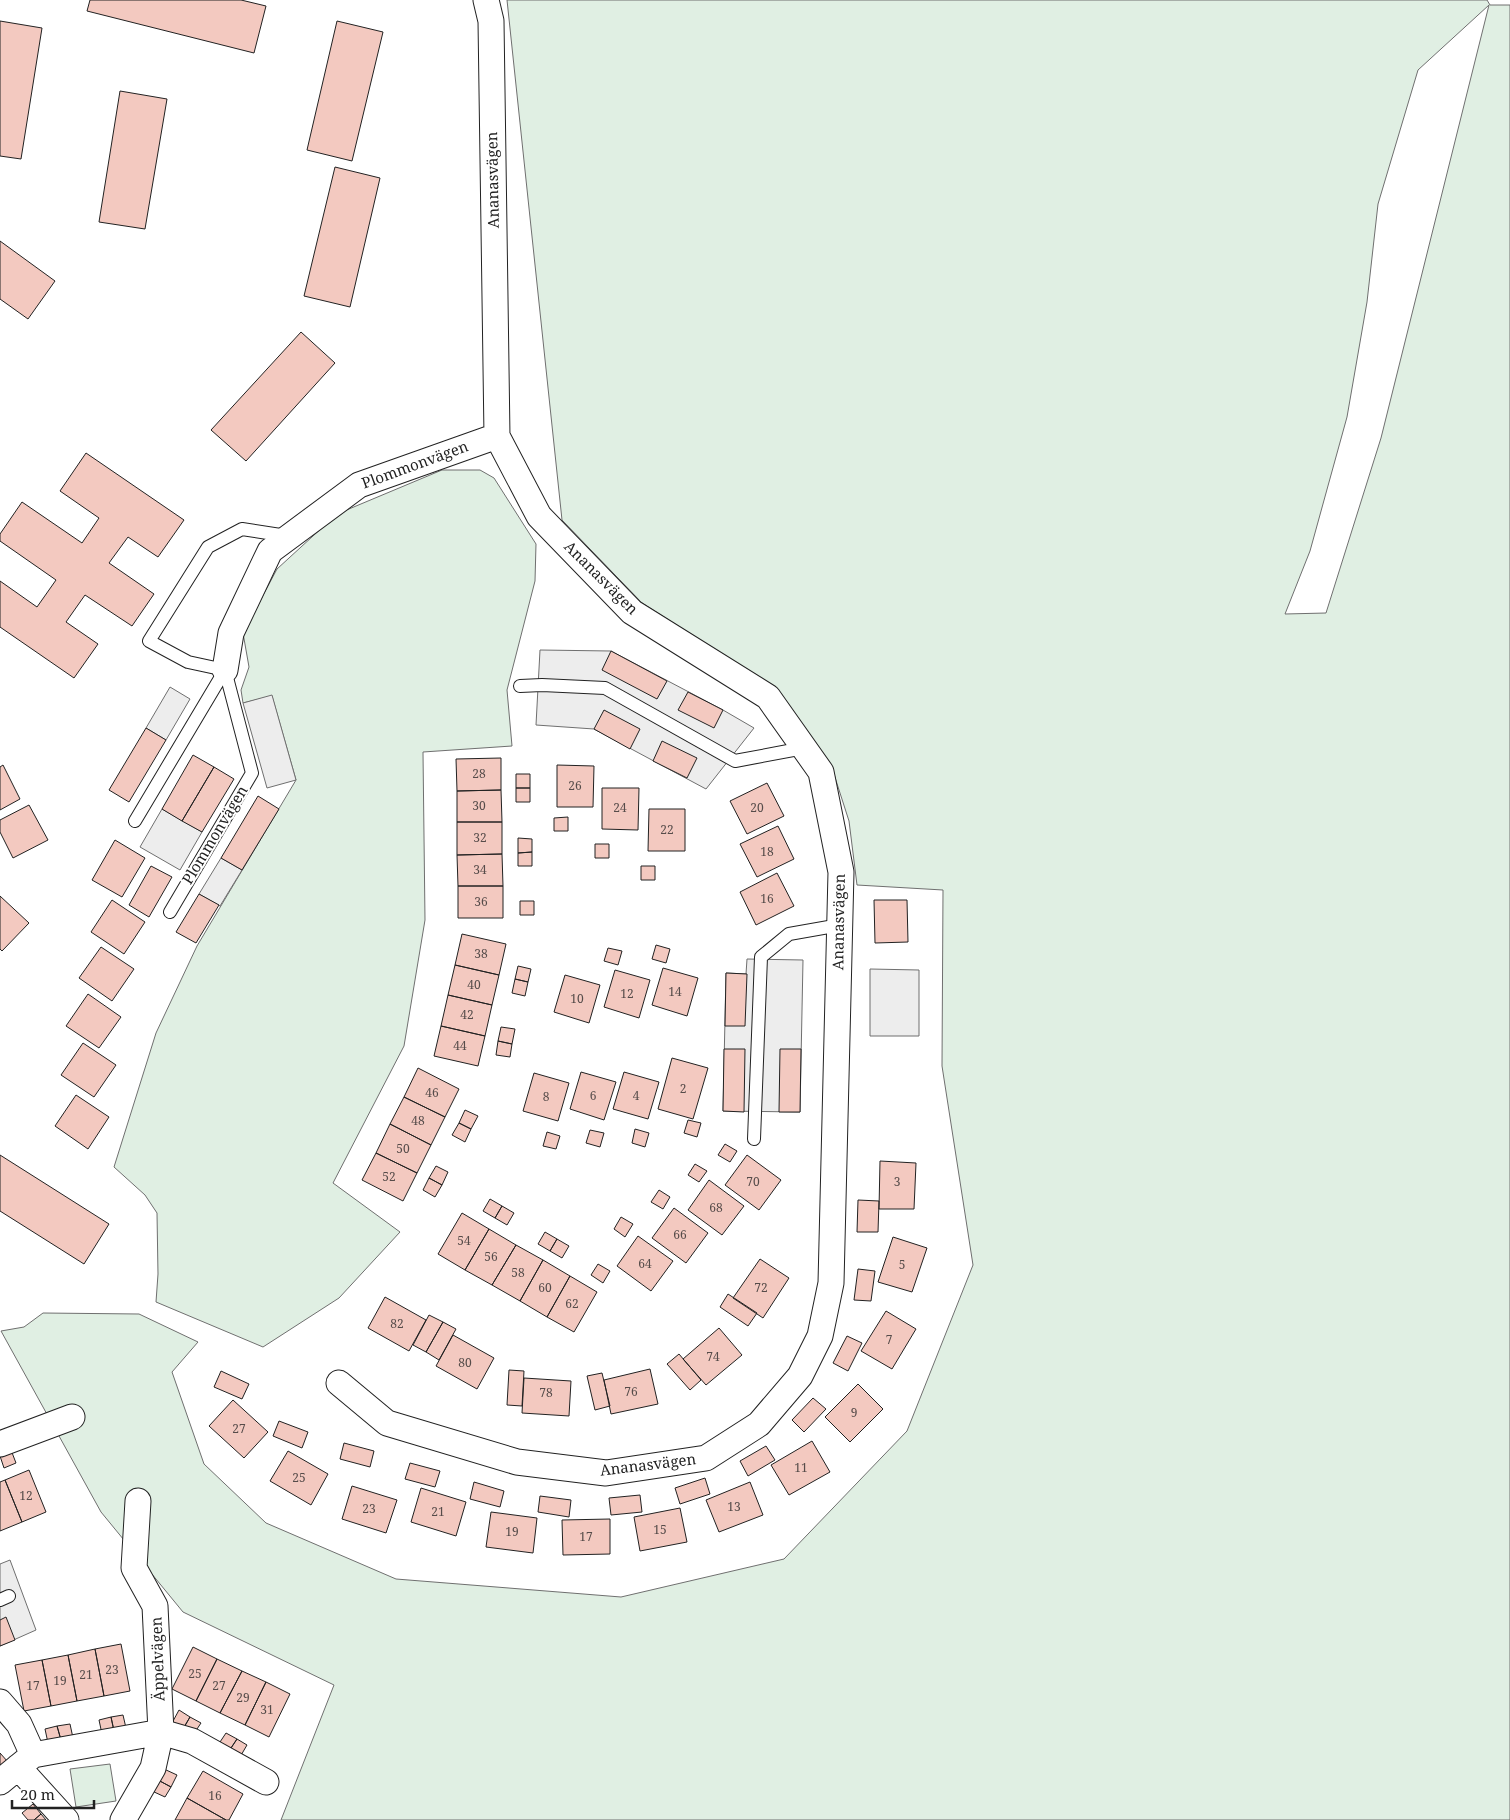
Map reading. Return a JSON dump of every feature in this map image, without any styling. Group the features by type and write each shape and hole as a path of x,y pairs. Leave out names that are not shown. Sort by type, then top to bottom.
{"street":[{"name":"Ananasvägen","path":"339,1383 387,1423 517,1462 606,1473 706,1458 759,1424 800,1376 820,1336 831,1283 841,872 822,772 768,697 632,612 539,516 496,436 491,21 486,0"},
{"name":"Plommonvägen","path":"225,670 231,633 270,552 359,485 496,436"},
{"path":"0,1444 72,1417"},
{"name":"Äppelvägen","path":"123,1820 154,1768 161,1732 156,1606 134,1568 138,1501"},
{"path":"0,1702 19,1724 17,1768 66,1820"},
{"path":"17,1768 161,1732 192,1741 266,1782"}],"lane":[{"path":"225,670 188,662 149,641 208,547 242,529 290,537"},
{"name":"Plommonvägen","path":"135,821 225,670"},
{"name":"Plommonvägen","path":"170,912 252,773 225,670"},
{"path":"520,686 605,688 735,761 804,748"},
{"path":"754,1139 761,957 789,934 840,925"}],"green space":[{"path":"507,0 1487,0 1490,5 1510,5 1510,1820 281,1820 334,1685 183,1612 101,1512 1,1331 24,1327 43,1313 139,1314 198,1342 172,1372 204,1464 266,1523 396,1579 621,1597 784,1559 907,1431 973,1265 942,1066 943,890 857,885 849,821 831,765 774,687 642,603 562,520","holes":["1489,5 1381,438 1326,613 1285,614 1310,551 1347,417 1367,302 1378,204 1418,70"]},
{"path":"442,470 480,470 494,478 536,544 535,581 507,690 512,746 423,752 425,920 404,1046 333,1183 400,1232 339,1298 263,1347 156,1302 158,1274 157,1213 145,1195 114,1167 156,1033 197,946 296,780 272,696 243,703 241,690 249,667 243,633 277,569 337,514"},
{"path":"110,1764 116,1801 76,1807 70,1769"}],"shaded area":[{"path":"540,650 611,651 754,728 706,789 594,729 536,725"},
{"path":"170,687 190,699 166,740 146,728"},
{"path":"272,695 296,780 267,788 243,703"},
{"path":"162,809 202,832 180,870 140,847"},
{"path":"221,858 242,870 220,906 199,894"},
{"path":"747,959 803,960 800,1112 723,1111 726,973 746,974"},
{"path":"870,969 919,970 919,1036 870,1036"},
{"path":"10,1560 36,1630 0,1646 0,1564"}],"building":[{"path":"90,0 241,0 266,6 254,53 87,11"},
{"path":"0,21 42,28 21,159 0,156"},
{"path":"337,21 383,32 352,161 307,150"},
{"path":"120,91 167,99 145,229 99,222"},
{"path":"335,167 380,178 350,307 304,296"},
{"path":"0,241 55,281 28,319 0,299"},
{"path":"301,332 335,363 246,461 211,430"},
{"path":"86,453 184,520 158,557 128,537 109,563 154,594 132,626 85,595 66,622 98,644 74,678 0,627 0,581 37,607 56,580 0,541 0,534 22,502 82,543 99,518 60,491"},
{"path":"611,651 667,681 657,699 602,670"},
{"path":"688,692 723,710 714,728 678,710"},
{"path":"604,710 640,729 630,749 594,729"},
{"path":"146,728 166,740 129,802 109,790"},
{"path":"662,741 697,758 687,778 653,761"},
{"path":"193,755 214,767 182,821 162,809"},
{"path":"501,758 501,790 457,791 456,759"},
{"path":"3,765 20,799 0,810 0,767"},
{"path":"557,765 594,766 593,807 557,807"},
{"path":"214,767 234,779 202,832 182,821"},
{"path":"516,774 530,774 530,788 516,788"},
{"path":"767,783 784,816 747,834 730,801"},
{"path":"516,788 530,788 530,802 516,802"},
{"path":"602,788 639,788 638,830 602,829"},
{"path":"501,790 502,822 457,822 457,791"},
{"path":"258,796 279,809 242,870 221,858"},
{"path":"29,805 48,840 13,858 0,832 0,820"},
{"path":"649,809 685,809 685,851 648,851"},
{"path":"568,817 568,831 554,831 554,818"},
{"path":"457,822 502,822 502,854 457,855"},
{"path":"778,826 794,859 757,877 740,844"},
{"path":"518,838 532,839 532,852 518,853"},
{"path":"115,840 145,858 122,897 92,880"},
{"path":"595,844 609,844 609,858 595,858"},
{"path":"532,852 532,866 518,866 518,853"},
{"path":"502,854 503,886 458,886 457,855"},
{"path":"151,866 172,877 149,917 129,905"},
{"path":"641,866 655,866 655,880 641,880"},
{"path":"777,873 794,906 756,925 740,892"},
{"path":"458,886 503,886 503,918 458,918"},
{"path":"199,894 219,905 196,943 176,932"},
{"path":"0,896 29,923 2,951 0,949"},
{"path":"112,900 145,922 124,954 91,932"},
{"path":"874,900 907,900 908,942 875,943"},
{"path":"520,901 534,901 534,915 520,915"},
{"path":"462,934 506,944 499,975 455,965"},
{"path":"656,945 670,949 666,963 652,959"},
{"path":"101,947 134,969 112,1001 79,978"},
{"path":"608,948 622,951 618,965 604,961"},
{"path":"455,965 499,975 492,1005 448,995"},
{"path":"518,966 531,969 528,982 515,979"},
{"path":"663,968 698,978 687,1016 652,1005"},
{"path":"615,970 650,980 639,1018 604,1007"},
{"path":"726,973 747,974 745,1026 725,1026"},
{"path":"565,975 600,985 589,1023 554,1012"},
{"path":"515,979 528,982 525,996 512,993"},
{"path":"88,994 121,1017 99,1048 66,1026"},
{"path":"448,995 492,1005 485,1036 441,1026"},
{"path":"441,1026 485,1036 478,1066 434,1056"},
{"path":"501,1027 515,1029 512,1044 498,1041"},
{"path":"498,1041 512,1044 510,1057 496,1055"},
{"path":"83,1043 116,1065 94,1097 61,1075"},
{"path":"724,1049 745,1049 744,1112 723,1111"},
{"path":"780,1049 801,1049 800,1112 779,1112"},
{"path":"672,1058 708,1068 693,1119 658,1109"},
{"path":"418,1068 459,1089 445,1117 404,1097"},
{"path":"581,1072 616,1082 604,1120 570,1109"},
{"path":"624,1072 659,1082 648,1119 613,1109"},
{"path":"534,1073 569,1083 558,1121 523,1111"},
{"path":"76,1095 109,1117 88,1149 55,1126"},
{"path":"404,1097 445,1117 431,1145 390,1124"},
{"path":"465,1110 478,1116 471,1129 459,1123"},
{"path":"688,1120 701,1123 697,1137 684,1133"},
{"path":"459,1123 471,1129 465,1142 452,1135"},
{"path":"390,1124 431,1145 417,1173 376,1153"},
{"path":"635,1129 649,1133 645,1147 632,1143"},
{"path":"590,1130 604,1133 600,1147 586,1143"},
{"path":"547,1132 560,1136 556,1149 543,1146"},
{"path":"725,1144 737,1151 730,1162 718,1155"},
{"path":"376,1153 417,1173 403,1201 362,1180"},
{"path":"0,1155 109,1224 84,1264 0,1211"},
{"path":"747,1155 781,1180 759,1210 725,1185"},
{"path":"880,1161 916,1163 914,1209 879,1209"},
{"path":"695,1164 707,1171 699,1182 688,1175"},
{"path":"436,1166 448,1172 442,1185 429,1178"},
{"path":"429,1178 442,1185 435,1197 423,1190"},
{"path":"709,1180 744,1206 722,1235 688,1210"},
{"path":"659,1190 670,1197 663,1209 651,1202"},
{"path":"490,1199 502,1206 495,1218 483,1211"},
{"path":"858,1200 879,1201 878,1232 857,1232"},
{"path":"502,1206 514,1213 507,1225 495,1218"},
{"path":"674,1208 708,1233 686,1263 652,1238"},
{"path":"462,1213 489,1229 465,1270 438,1254"},
{"path":"621,1217 633,1224 625,1237 614,1229"},
{"path":"489,1229 516,1245 492,1285 465,1270"},
{"path":"545,1232 557,1239 550,1251 538,1244"},
{"path":"638,1236 673,1261 651,1291 617,1266"},
{"path":"893,1237 927,1248 912,1292 878,1282"},
{"path":"557,1239 569,1246 562,1258 550,1251"},
{"path":"516,1245 543,1260 520,1301 492,1285"},
{"path":"760,1259 789,1278 763,1318 733,1298"},
{"path":"543,1260 570,1276 547,1317 520,1301"},
{"path":"598,1264 610,1271 603,1283 591,1275"},
{"path":"858,1269 875,1271 871,1301 854,1300"},
{"path":"570,1276 597,1292 574,1332 547,1317"},
{"path":"728,1294 757,1313 748,1326 720,1307"},
{"path":"385,1297 426,1320 409,1351 368,1328"},
{"path":"886,1311 916,1329 892,1369 861,1351"},
{"path":"429,1315 443,1322 426,1352 413,1345"},
{"path":"443,1322 456,1329 439,1360 426,1352"},
{"path":"719,1328 742,1355 706,1385 683,1359"},
{"path":"453,1335 494,1358 477,1389 436,1366"},
{"path":"847,1336 862,1343 848,1371 833,1363"},
{"path":"679,1354 701,1380 690,1390 667,1364"},
{"path":"650,1369 658,1404 611,1414 604,1380"},
{"path":"509,1370 524,1371 522,1406 507,1405"},
{"path":"221,1371 249,1384 242,1399 214,1387"},
{"path":"602,1373 610,1406 595,1410 587,1376"},
{"path":"524,1378 571,1381 569,1416 522,1413"},
{"path":"858,1384 883,1409 850,1442 825,1417"},
{"path":"813,1398 826,1409 804,1432 792,1420"},
{"path":"233,1400 268,1432 244,1458 209,1426"},
{"path":"279,1421 308,1432 302,1448 273,1436"},
{"path":"812,1441 830,1472 789,1495 771,1465"},
{"path":"344,1443 374,1451 370,1467 340,1459"},
{"path":"766,1446 775,1460 748,1476 740,1461"},
{"path":"11,1450 16,1463 4,1468 0,1456"},
{"path":"288,1451 328,1474 311,1505 270,1481"},
{"path":"410,1463 440,1471 435,1487 405,1479"},
{"path":"29,1470 46,1512 22,1522 5,1480"},
{"path":"705,1478 710,1494 680,1504 675,1488"},
{"path":"5,1480 22,1522 0,1531 0,1482"},
{"path":"474,1482 504,1491 500,1507 470,1499"},
{"path":"750,1482 763,1515 719,1532 706,1500"},
{"path":"352,1486 397,1500 386,1533 342,1519"},
{"path":"421,1488 466,1502 456,1536 411,1522"},
{"path":"640,1495 642,1512 611,1515 609,1498"},
{"path":"540,1496 571,1500 569,1517 538,1512"},
{"path":"680,1508 687,1542 640,1551 634,1517"},
{"path":"491,1512 537,1518 533,1553 486,1547"},
{"path":"610,1519 610,1554 563,1555 562,1520"},
{"path":"6,1617 15,1640 0,1646 0,1620"},
{"path":"121,1644 130,1691 104,1696 95,1649"},
{"path":"193,1647 217,1659 196,1701 172,1689"},
{"path":"95,1649 104,1696 77,1701 68,1655"},
{"path":"68,1655 77,1701 51,1706 42,1660"},
{"path":"217,1659 242,1671 220,1713 196,1701"},
{"path":"42,1660 51,1706 24,1711 15,1665"},
{"path":"242,1671 266,1682 245,1725 220,1713"},
{"path":"266,1682 290,1694 269,1737 245,1725"},
{"path":"179,1710 190,1717 183,1729 172,1723"},
{"path":"123,1715 126,1728 114,1731 111,1717"},
{"path":"111,1717 114,1731 102,1734 99,1720"},
{"path":"190,1717 201,1723 193,1735 183,1729"},
{"path":"70,1724 73,1738 61,1740 57,1726"},
{"path":"57,1726 61,1740 48,1743 45,1729"},
{"path":"226,1733 237,1739 229,1751 218,1745"},
{"path":"237,1739 247,1745 240,1757 229,1751"},
{"path":"0,1753 8,1762 0,1769"},
{"path":"164,1769 177,1775 171,1787 158,1780"},
{"path":"203,1771 243,1794 229,1820 187,1798"},
{"path":"158,1780 171,1787 165,1797 152,1791"},
{"path":"187,1798 226,1820 175,1820"},
{"path":"33,1804 41,1814 34,1820 28,1820 22,1813"},
{"path":"41,1814 46,1820 34,1820"}]}
